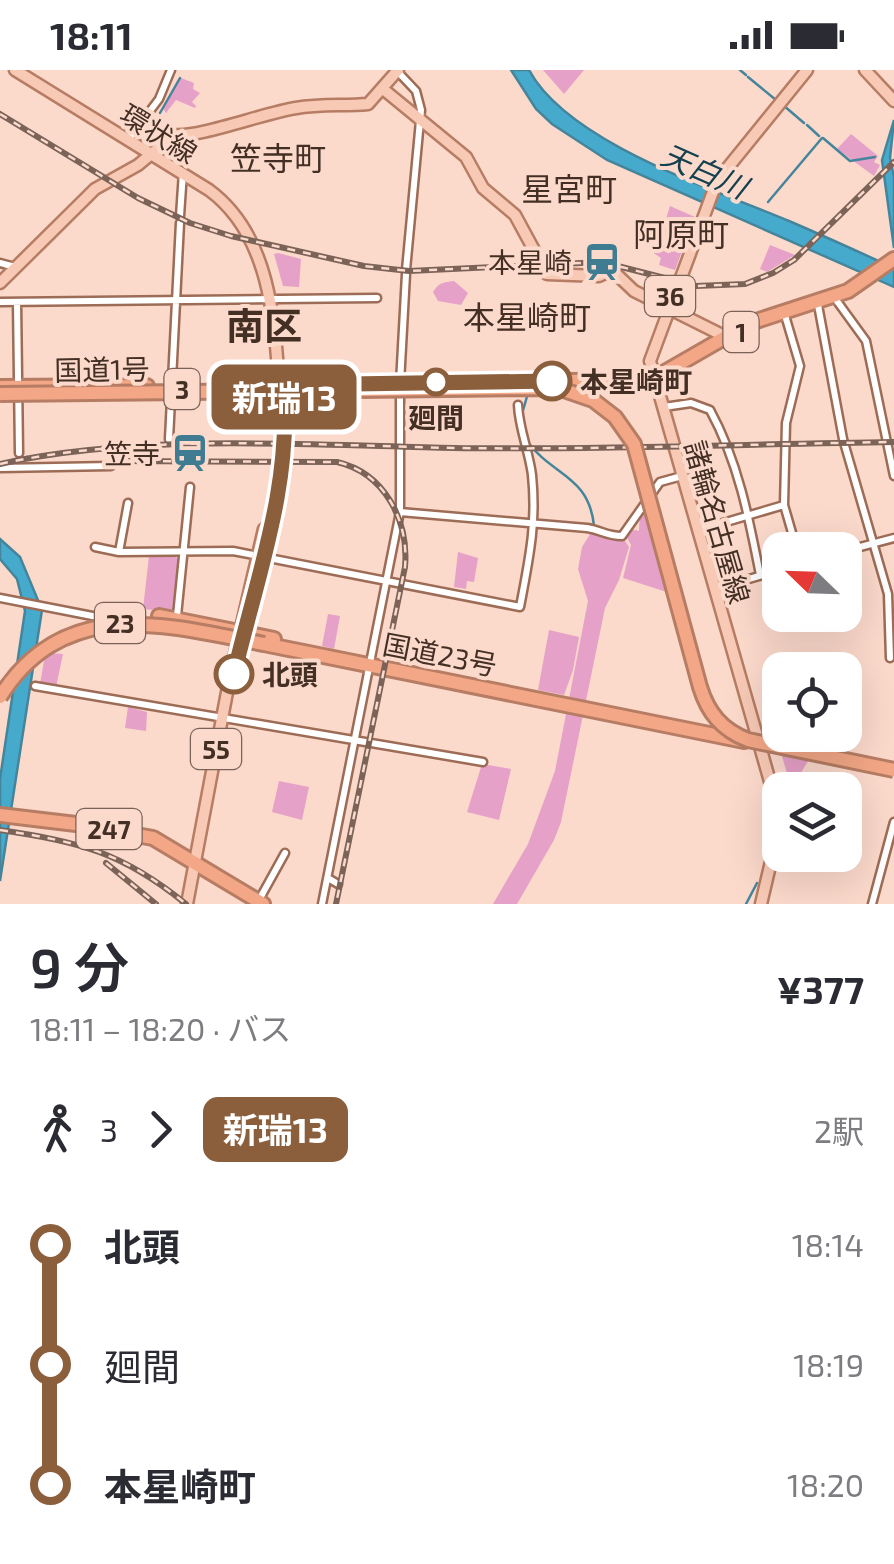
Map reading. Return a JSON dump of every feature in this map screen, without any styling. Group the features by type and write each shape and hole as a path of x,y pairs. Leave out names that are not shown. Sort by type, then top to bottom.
{"highway":[{"name":"国道1号","path":"0,392 653,382 744,330 834,298 866,281 891,261"},
{"name":"国道1号","path":"400,387 487,381 653,382 750,323 834,298"},
{"path":"364,386 482,386 487,381"},
{"name":"3","path":"0,392 550,385 577,390 606,405 624,423 641,452 703,686 718,716 734,731 756,740 894,768"},
{"name":"3","path":"0,392 522,388 570,391 608,410 634,444 702,695 722,726 754,742 894,768"},
{"name":"国道1号","path":"18,392 98,394 171,390"},
{"path":"0,392 98,394"},
{"path":"652,499 693,647"},
{"path":"43,652 104,622 129,615 159,616 242,638 346,658"},
{"name":"国道23号","path":"2,694 26,662 52,642 104,622 157,620 894,768"},
{"path":"104,622 137,626"},
{"name":"国道23号","path":"2,694 17,674 43,652 84,631 116,624 144,622 320,653"},
{"name":"247","path":"6,819 155,844 260,903"}],"main road":[{"name":"環状線","path":"19,70 220,194 242,219 261,258 272,299 283,414 279,458 188,904"},
{"path":"0,283 94,189 153,154 175,135 187,137 294,108 368,104 397,70"},
{"name":"諸輪名古屋線","path":"760,904 776,847 774,792 653,382 652,352 714,185 805,70"},
{"path":"867,70 894,99"},
{"path":"383,89 463,154 482,188 515,215 547,274 599,276 612,270 625,285 726,337"},
{"name":"諸輪名古屋線","path":"653,382 680,476"}],"street":[{"path":"129,139 159,98 171,70"},
{"path":"322,904 400,512 400,387 406,272 421,122 416,91 397,70"},
{"path":"169,437 183,172"},
{"path":"0,263 16,267"},
{"path":"0,302 377,298"},
{"path":"834,298 866,341 894,476"},
{"path":"17,302 19,453"},
{"path":"818,305 843,439 888,594 890,658"},
{"path":"784,313 800,366 786,423 784,505 792,532"},
{"path":"662,408 692,403 710,410 727,441 748,515 760,576 713,589"},
{"path":"95,547 119,552 233,551 520,607 535,525 531,470 518,405"},
{"path":"0,468 111,466"},
{"path":"400,512 587,528 604,536 622,536 660,482 680,476"},
{"path":"177,616 190,488"},
{"path":"119,552 128,502"},
{"path":"696,530 784,505"},
{"path":"862,546 894,538"},
{"path":"0,598 104,622"},
{"path":"137,626 242,638"},
{"path":"35,686 483,762"},
{"path":"872,904 894,822"},
{"path":"260,903 285,853"},
{"path":"328,878 338,884"}],"shaded area":[{"path":"543,70 584,70 564,94"},
{"path":"181,78 194,83 193,89 200,93 192,102 196,106 176,100 166,113 163,108"},
{"path":"851,134 878,156 874,162 880,165 874,176 837,149"},
{"path":"670,206 695,217 675,270 659,265 661,258 649,250 659,217 666,219"},
{"path":"770,245 795,255 767,272 760,269"},
{"path":"274,254 301,259 299,287 283,286"},
{"path":"454,281 468,293 461,305 438,301 435,289"},
{"path":"646,504 651,508 661,573 673,594 623,578 631,545 626,536 630,529 639,531 640,512"},
{"path":"592,531 604,537 623,538 629,547 605,608 561,822 517,904 493,904 528,844 555,771 588,601 578,569 582,547"},
{"path":"458,552 478,558 474,582 467,581 466,589 454,587"},
{"path":"149,556 175,556 179,560 173,612 143,609"},
{"path":"328,614 340,616 334,649 322,646"},
{"path":"549,630 579,637 564,695 538,690"},
{"path":"63,654 56,687 40,684 45,655"},
{"path":"128,707 147,712 146,731 125,728"},
{"path":"781,753 810,758 801,772 787,772"},
{"path":"482,764 511,769 499,820 467,812"},
{"path":"279,781 309,787 302,820 272,812"}],"water":[{"name":"天白川","path":"511,70 529,70 548,96 609,142 685,179 894,268 894,287 607,160 536,109"},
{"path":"894,120 890,158 894,177 894,248 882,160"},
{"path":"0,539 20,557 42,610 0,881 0,779 25,611 17,579 0,559"}],"waterway":[{"path":"740,70 746,75"},
{"path":"748,77 776,100"},
{"path":"160,113 180,78"},
{"path":"783,105 804,123"},
{"path":"807,125 819,136"},
{"path":"768,202 822,138"},
{"path":"823,138 850,161 875,157"},
{"path":"522,414 528,393"},
{"path":"527,441 585,496 594,526"},
{"path":"746,904 757,883"}],"railway":[{"path":"0,114 138,198 190,223 364,266 409,271 602,262 696,286 745,284 794,260 894,162"},
{"path":"0,464 110,448 226,443 619,448 894,442"},
{"path":"115,461 337,462 354,468 381,488 398,516 405,567 336,904"},
{"path":"0,830 99,852 141,872 186,904"},
{"path":"106,863 156,904"}],"bus line":[{"name":"新瑞13","path":"234,674 280,481 285,432 283,385 552,381"}],"place":[{"name":"本星崎","path":"602,262"},
{"name":"本星崎町","path":"552,381"},
{"name":"廻間","path":"436,382"},
{"name":"笠寺","path":"190,453"},
{"name":"北頭","path":"234,674"}],"district":[{"name":"笠寺町","path":"278,157"},
{"name":"星宮町","path":"569,188"},
{"name":"阿原町","path":"681,233"},
{"name":"本星崎町","path":"527,316"},
{"name":"南区","path":"264,325"}]}
